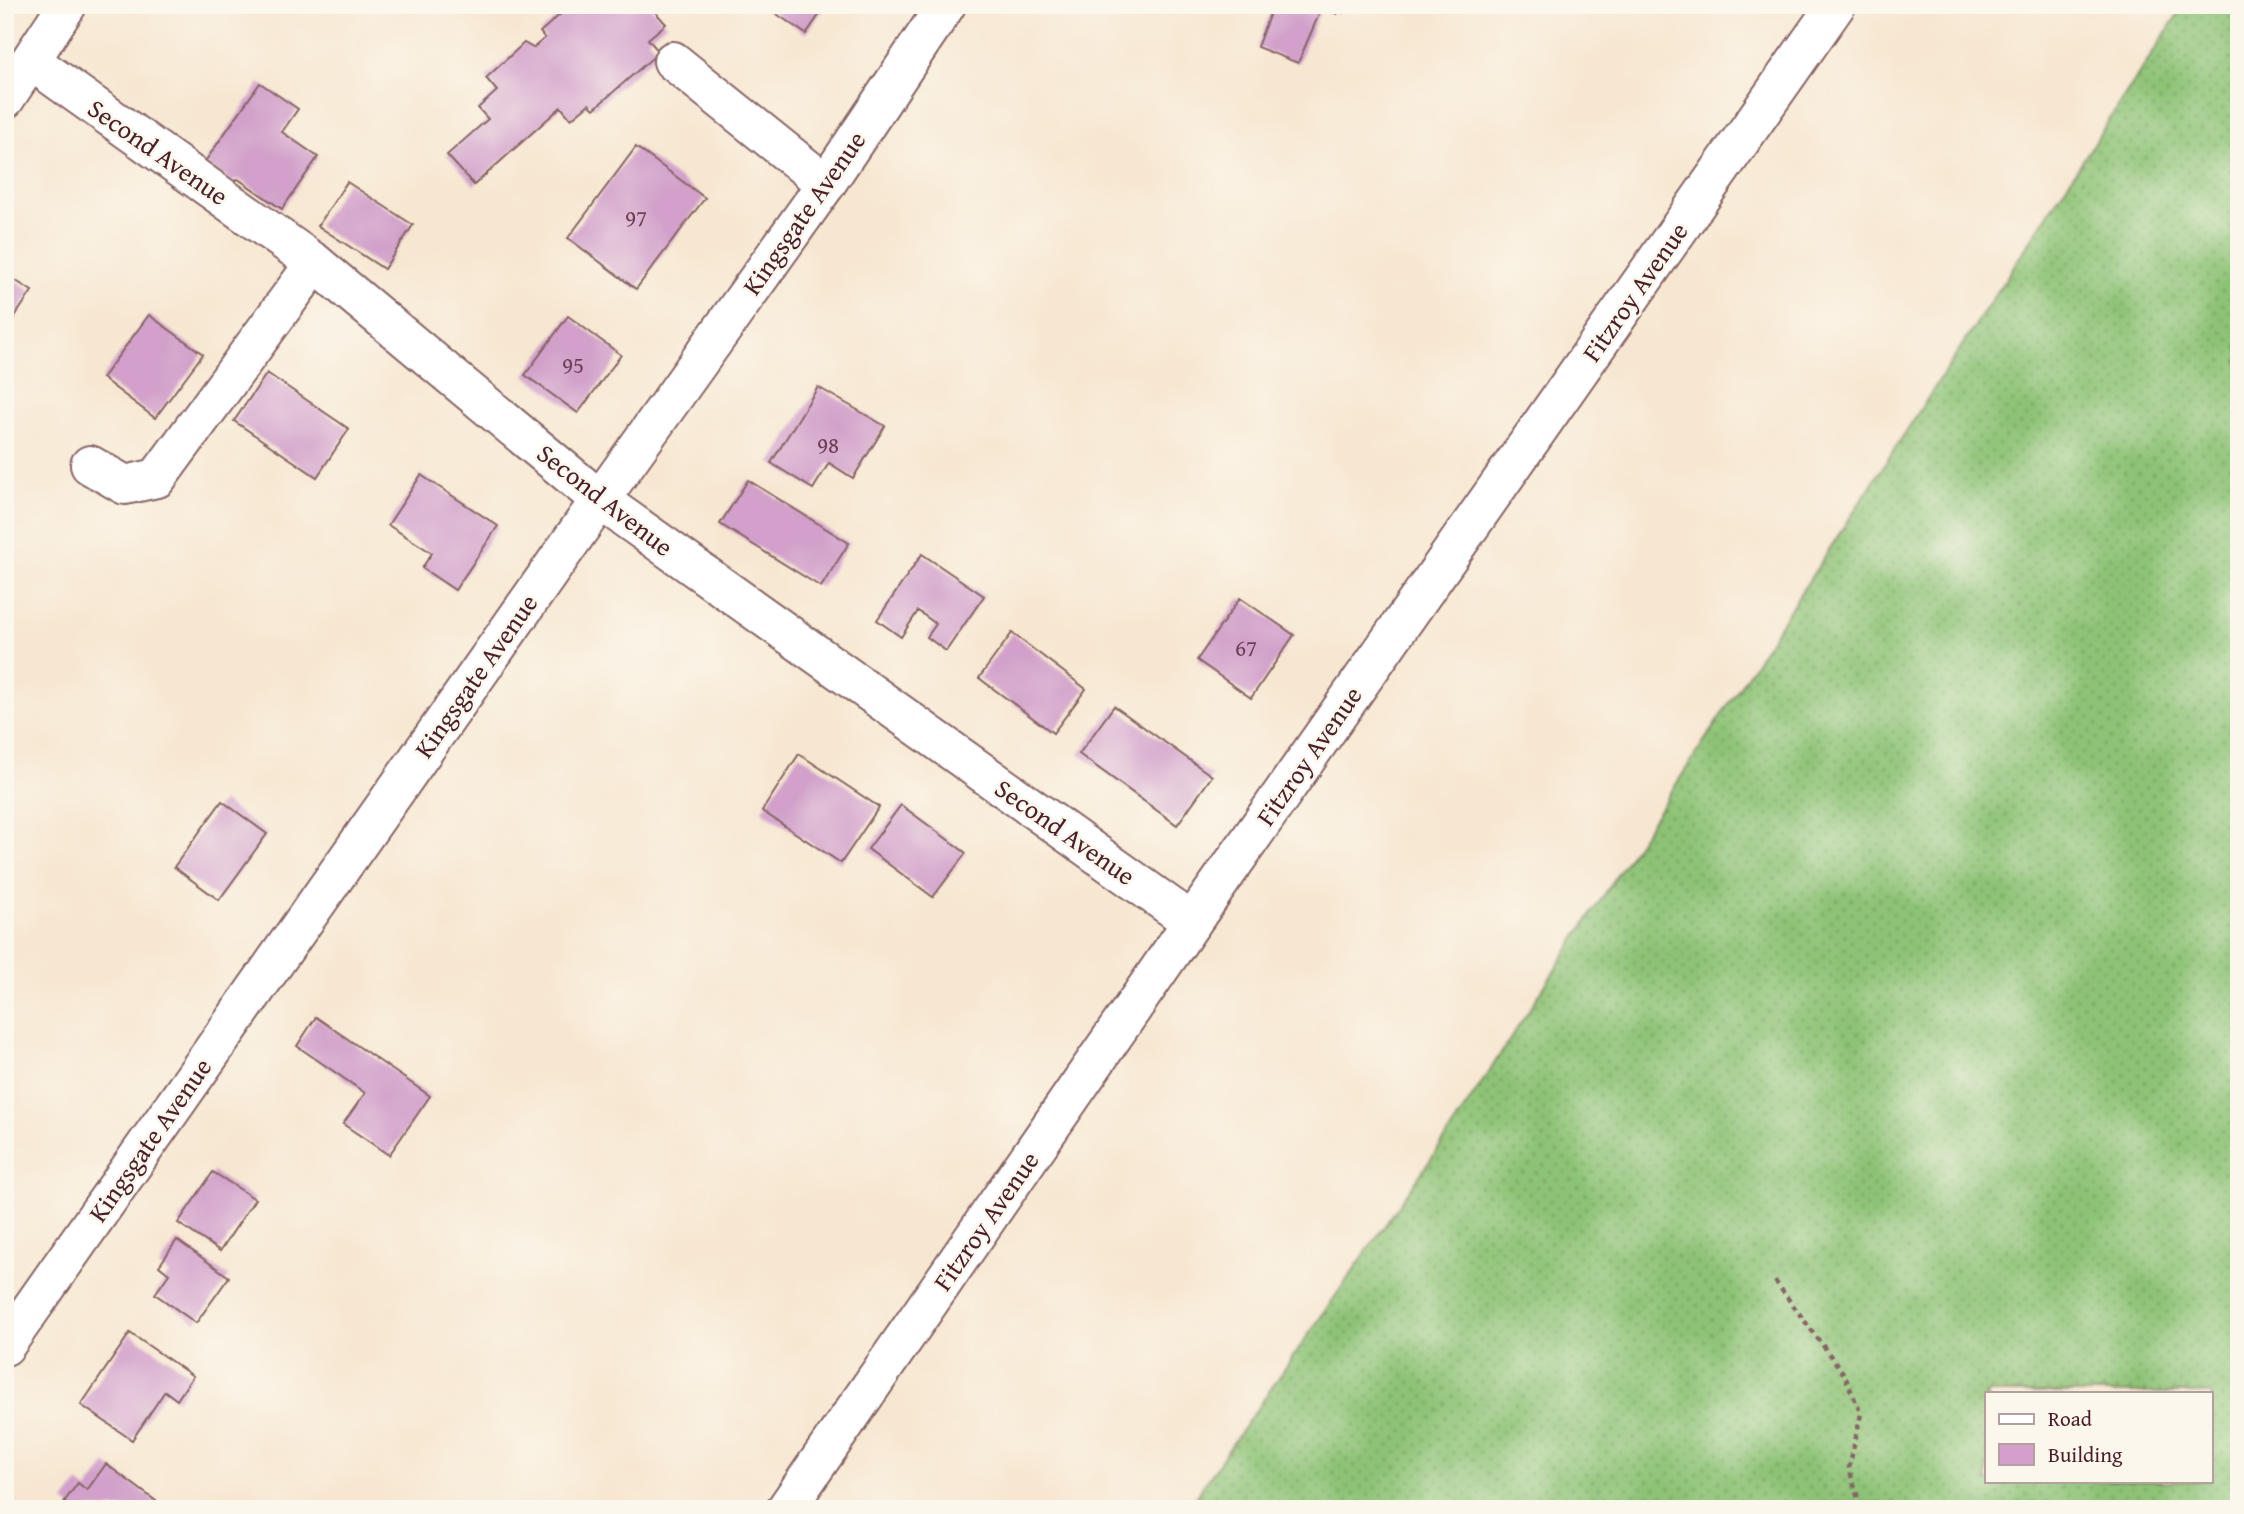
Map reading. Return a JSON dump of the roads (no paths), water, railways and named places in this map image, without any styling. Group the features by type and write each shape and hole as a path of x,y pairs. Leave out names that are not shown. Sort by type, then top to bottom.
{"street":[{"path":"5,99 67,5"},
{"name":"Kingsgate Avenue","path":"5,1346 600,500 826,184 946,5"},
{"name":"Fitzroy Avenue","path":"786,1509 1192,922 1836,5"},
{"name":"Second Avenue","path":"31,61 315,263 600,500 1192,922"},
{"path":"673,61 826,184"},
{"path":"90,465 125,485 156,478 315,263"}]}
